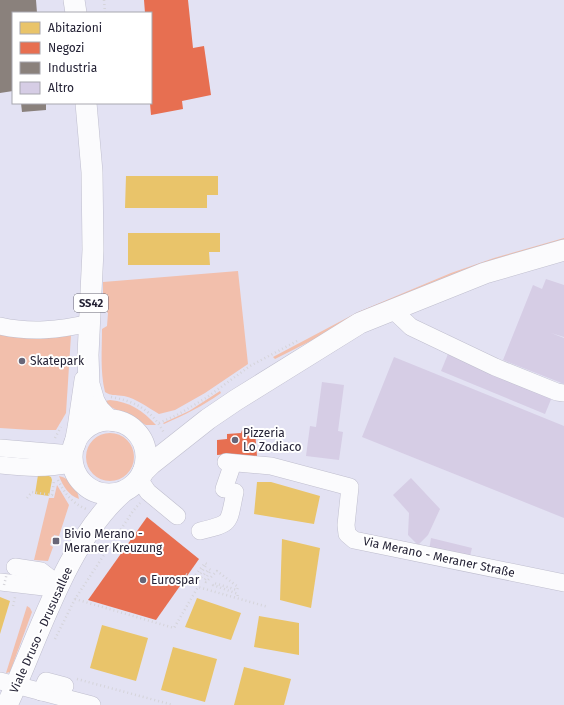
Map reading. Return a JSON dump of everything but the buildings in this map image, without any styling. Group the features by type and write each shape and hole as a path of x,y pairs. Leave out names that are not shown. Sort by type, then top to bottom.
{"main road":[{"path":"74,0 76,12"},
{"name":"SS42","path":"72,459 78,428 88,355 93,250 92,172 86,104"},
{"path":"72,459 78,438 90,426 102,421 124,425 152,437 166,437 185,431 360,323 485,273 564,250"},
{"name":"SS42","path":"88,355 89,384 94,401 109,420 124,425"},
{"path":"81,496 100,493 108,494 135,481 151,464 208,418"},
{"path":"124,425 141,438 145,448 146,460 135,481"},
{"name":"Viale Druso - Drususallee","path":"72,459 75,473 80,480 81,496 90,491 92,499 90,515 75,555"},
{"name":"Viale Druso - Drususallee","path":"7,705 8,684 34,645 40,626 75,555 97,520 110,504 135,481"}],"street":[{"path":"393,310 411,327 495,367 557,392 564,392"},
{"path":"0,326 14,329 50,330 90,323"},
{"path":"0,448 72,459"},
{"path":"0,465 36,469 54,468 72,459"},
{"name":"Via Merano - Meraner Straße","path":"200,531 222,526 229,519 229,462 271,466 350,487 346,525 347,534 354,540 564,583"},
{"path":"135,481 177,516"},
{"path":"7,577 44,587 60,585"},
{"path":"41,692 46,681 68,682"},
{"path":"8,684 92,705"}],"path":[{"path":"104,0 105,12"},
{"path":"105,397 123,399 137,404 159,423"},
{"path":"27,498 32,492 52,495 55,475 64,492 81,496"},
{"path":"52,644 75,599 133,511 142,500"},
{"path":"186,574 193,578 205,563 207,564 196,580 198,581 209,569 211,570 204,581 206,582 217,571 238,587 237,590 214,583 213,585 238,594 236,598"},
{"path":"75,599 174,628 198,587 268,607"},
{"path":"68,682 173,705"}],"shaded area":[{"path":"564,238 564,242 360,316 275,359 273,357 358,312 451,273 494,258"},
{"path":"238,271 248,364 205,393 175,410 159,414 133,399 124,396 112,395 105,392 102,368 102,329 107,326 108,313 103,308 103,282"},
{"path":"0,331 71,335 66,413 56,430 0,428"},
{"path":"220,391 221,393 214,398 186,414 164,424 163,423 189,411"},
{"path":"110,400 130,405 141,411 156,425 146,425 111,407 105,401"},
{"path":"110,433 119,435 127,440 132,448 134,457 132,466 127,474 119,479 110,481 101,479 93,474 88,466 86,457 88,448 93,440 101,435"},
{"path":"59,476 67,479 73,484 79,499 66,490"},
{"path":"57,485 69,505 59,536 54,535 50,545 53,547 48,561 34,560 49,498 54,498"},
{"path":"27,606 32,612 10,672 6,673"}],"place":[{"name":"Skatepark","path":"22,361"},
{"name":"Pizzeria Lo Zodiaco","path":"235,440"},
{"name":"Bivio Merano - Meraner Kreuzung","path":"56,541"},
{"name":"Eurospar","path":"143,580"}]}
